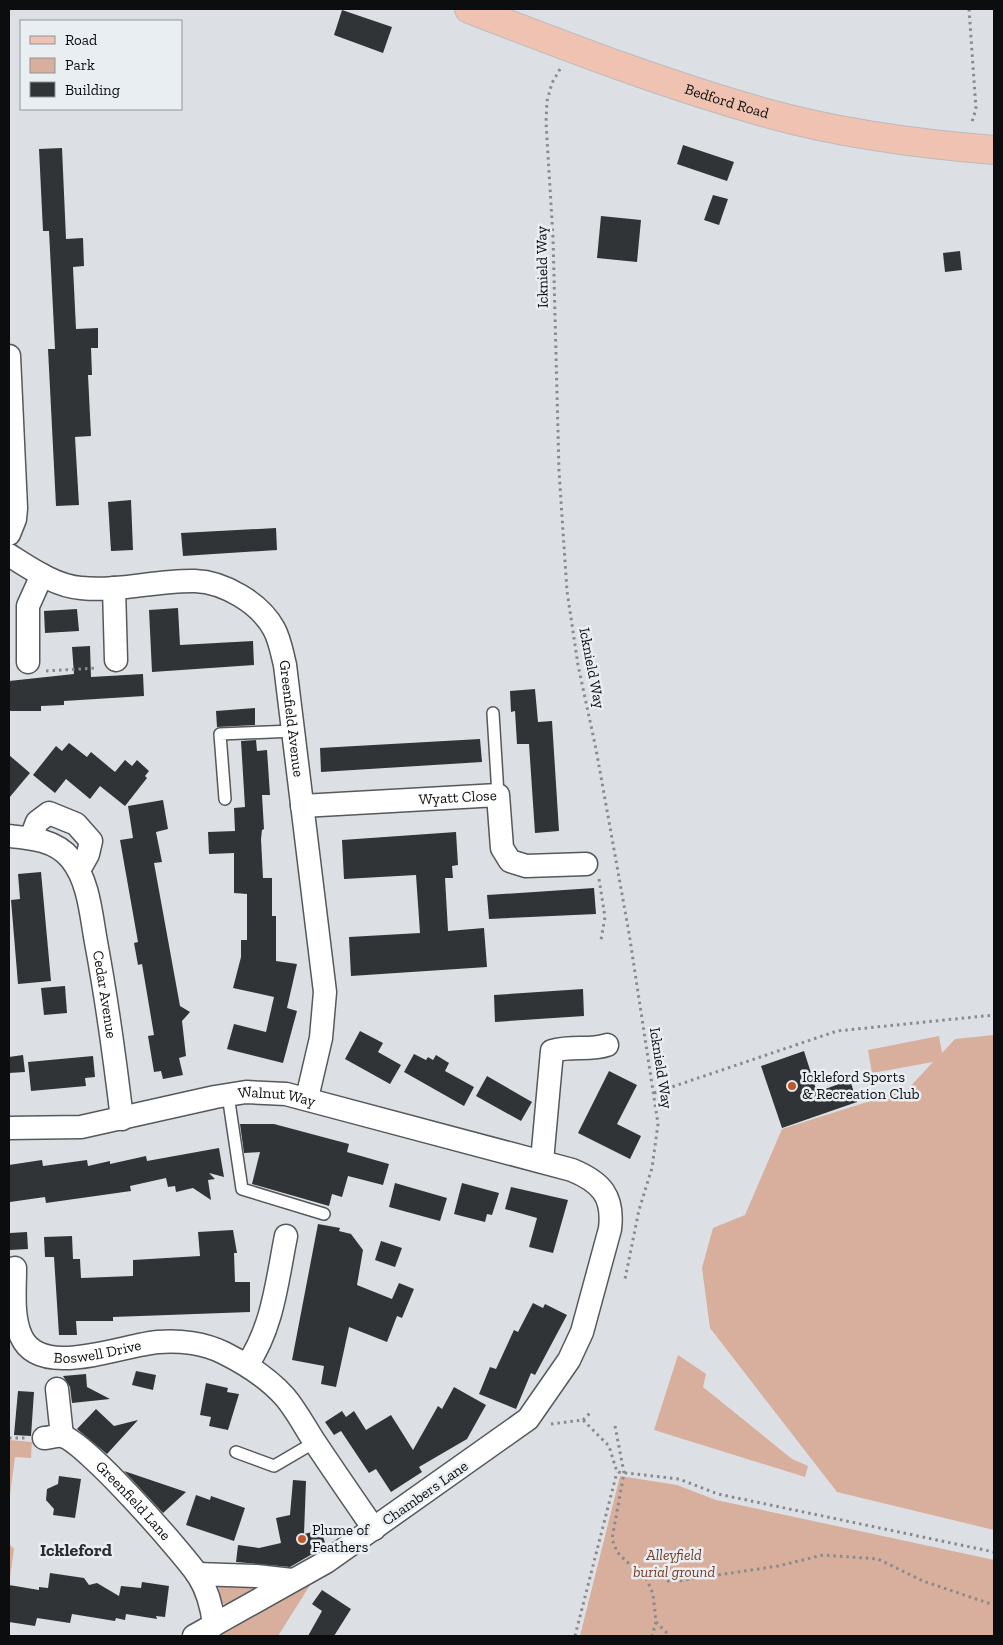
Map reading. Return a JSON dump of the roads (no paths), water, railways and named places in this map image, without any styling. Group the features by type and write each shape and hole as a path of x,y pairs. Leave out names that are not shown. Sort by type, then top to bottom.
{"main road":[{"name":"Bedford Road","path":"469,9 670,83 771,114 869,135 994,150"}],"street":[{"path":"9,356 16,508 15,518 9,534"},
{"name":"Greenfield Avenue","path":"9,555 42,574 80,588 114,588 196,581 221,587 250,603 273,628 281,647 294,731 325,992 321,1038 307,1098"},
{"path":"34,666 28,606 42,574"},
{"path":"114,588 116,660"},
{"name":"Wyatt Close","path":"302,806 498,795 502,848 510,861 526,866 586,864"},
{"name":"Cedar Avenue","path":"20,837 55,846 70,858 79,870 85,885 112,1032 122,1119"},
{"path":"542,1161 552,1051 566,1047 601,1048 607,1045"},
{"name":"Walnut Way","path":"9,1128 81,1127 228,1095 265,1092 307,1098 423,1132 542,1161 572,1170 592,1180 607,1196 612,1217 594,1292"},
{"path":"247,1365 260,1345 268,1327 286,1236"},
{"name":"Boswell Drive","path":"15,1268 17,1325 26,1344 41,1356 49,1358 74,1358 123,1347 172,1341 206,1346 247,1365 285,1397 374,1529"},
{"name":"Chambers Lane","path":"194,1636 326,1562 528,1419 569,1360 582,1332 594,1292"},
{"name":"Greenfield Lane","path":"56,1390 53,1437 75,1444 127,1492 197,1574 212,1605 214,1625"},
{"path":"197,1574 256,1576 292,1580"}],"lane":[{"path":"493,713 498,795"},
{"path":"224,798 220,734 294,731"},
{"path":"228,1095 242,1189 324,1214"},
{"path":"236,1452 274,1466 314,1442"}],"place":[{"name":"Ickleford Sports & Recreation Club","path":"792,1086"},
{"name":"Plume of Feathers","path":"302,1539"}],"district":[{"name":"Ickleford","path":"76,1550"}],"park label":[{"name":"Alleyfield burial ground","path":"674,1564"}]}
